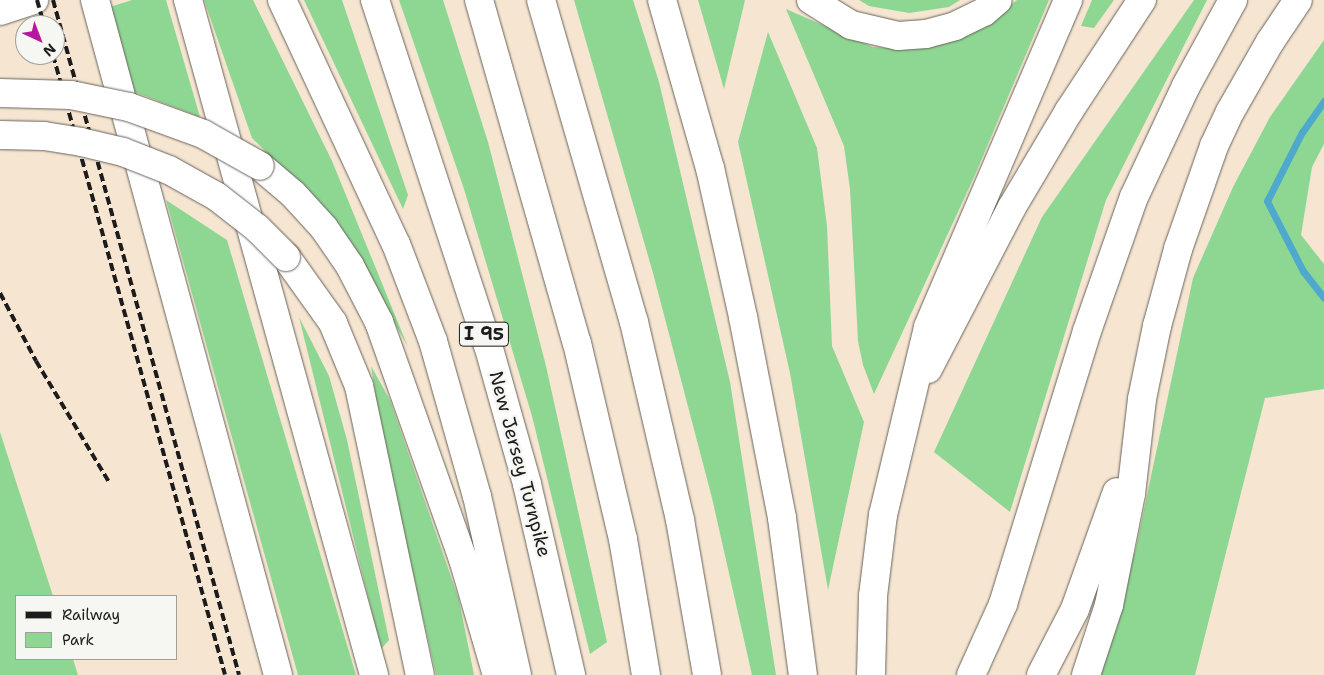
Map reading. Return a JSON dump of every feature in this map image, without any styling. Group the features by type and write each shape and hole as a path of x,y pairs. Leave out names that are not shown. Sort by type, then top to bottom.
{"highway":[{"path":"0,12 34,0"},
{"path":"95,0 278,675"},
{"path":"188,0 374,675"},
{"path":"282,0 396,244 433,341 477,496 517,675"},
{"name":"New Jersey Turnpike","path":"375,0 490,355 527,484 571,675"},
{"path":"479,0 580,352 623,539 646,675"},
{"path":"541,0 638,340 680,520 706,675"},
{"path":"662,0 710,168 744,317 782,518 803,675"},
{"path":"811,0 860,28 907,36 956,26 984,12 998,0"},
{"path":"871,675 872,604 879,541 928,327 1068,0"},
{"path":"909,406 1017,199 1094,71 1142,0"},
{"path":"971,675 1002,604 1090,322 1134,197 1186,86 1233,0"},
{"path":"1041,675 1075,609 1117,492 1142,399 1171,274 1214,146 1270,42 1298,0"},
{"path":"0,93 70,95 129,107 203,134 260,166 294,194 324,228 350,266 379,322 460,549 497,675"},
{"path":"0,135 81,142 122,152 169,170 216,196 257,228 286,257 333,324 359,386 420,675"},
{"path":"1086,675 1105,621 1116,574 1131,494 1142,399"}],"green space":[{"path":"132,0 166,0 200,117 132,91 110,7"},
{"path":"204,0 253,0 332,161 408,347 371,282 312,197 252,138"},
{"path":"304,0 342,0 408,195 403,209"},
{"path":"399,0 443,0 488,142 546,366 607,642 590,654 532,416 464,189"},
{"path":"574,0 633,0 659,82 730,382 776,675 752,675 712,498 653,273"},
{"path":"698,0 745,0 724,89"},
{"path":"859,0 960,0 949,7 909,13 869,6"},
{"path":"1017,0 1049,0 975,175 874,394 863,365 858,341 850,189 844,146 786,9 873,47 910,49 948,42 981,28"},
{"path":"1092,0 1114,0 1094,28 1081,26"},
{"path":"1194,0 1207,0 1106,200 1010,512 934,452 1042,217"},
{"path":"768,32 817,148 827,226 832,346 864,422 828,590 790,373 738,142"},
{"path":"1324,40 1324,144 1312,167 1301,235 1324,264 1324,389 1265,398 1195,675 1093,675 1135,552 1193,278 1233,187 1270,117"},
{"path":"166,200 227,240 356,675 298,675"},
{"path":"299,317 329,376 347,440 389,640 381,649"},
{"path":"371,366 390,400 459,600 474,675 436,675 382,436"},
{"path":"0,432 53,595 15,595 15,660 73,660 78,675 0,675"}],"waterway":[{"path":"1324,101 1302,132 1267,201 1303,271 1324,298"}],"railway":[{"path":"37,0 41,15"},
{"path":"53,0 239,675"},
{"path":"56,65 225,675"},
{"path":"0,293 36,361 109,482"}]}
